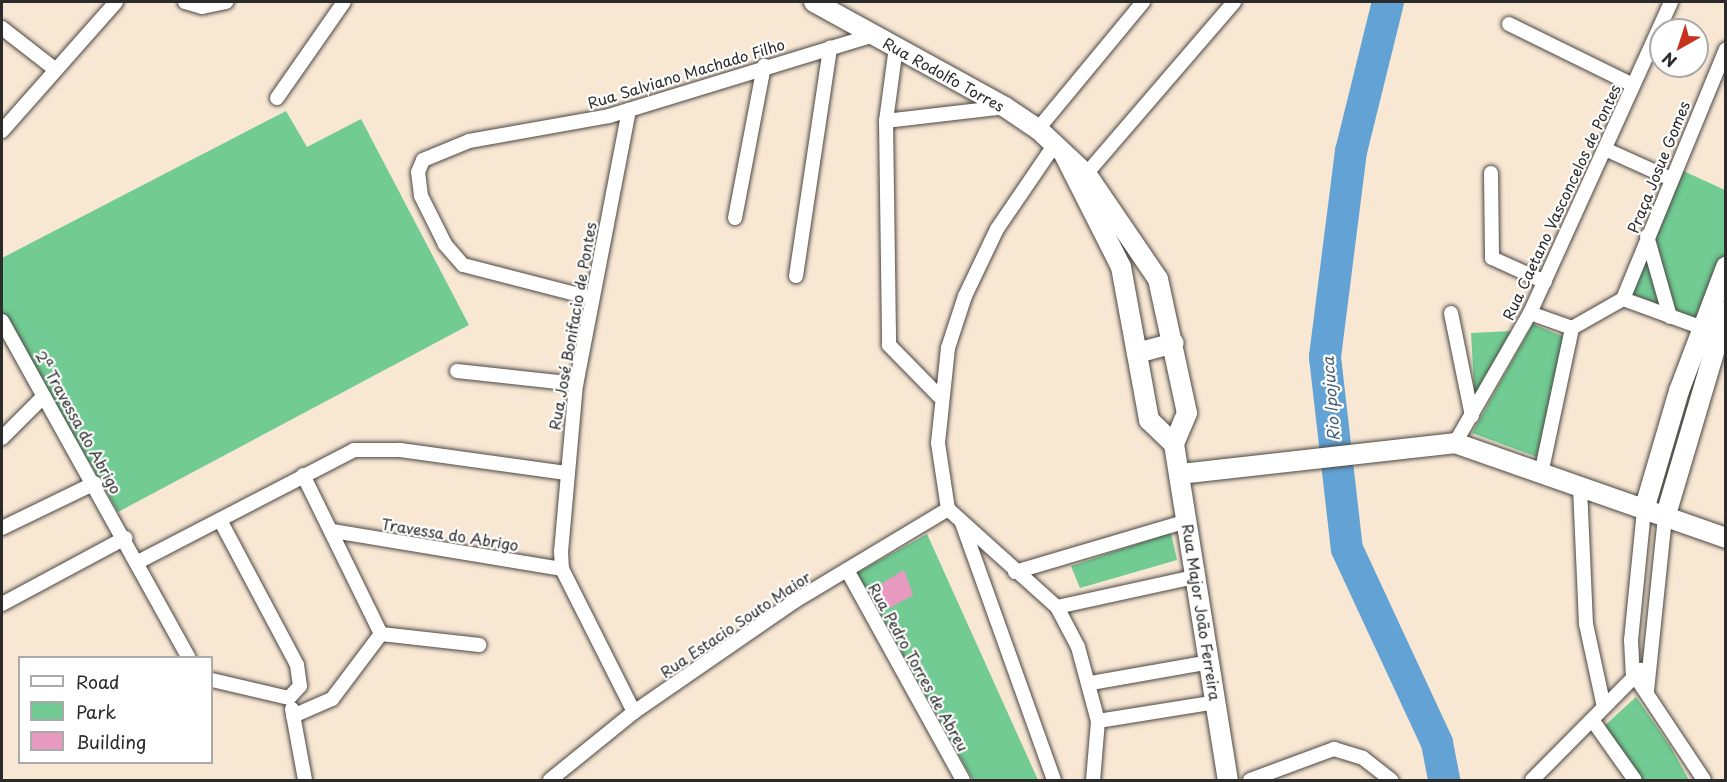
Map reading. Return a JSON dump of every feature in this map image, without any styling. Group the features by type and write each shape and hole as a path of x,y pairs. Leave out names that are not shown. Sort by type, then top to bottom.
{"main road":[{"name":"Rua Rodolfo Torres","path":"814,2 1005,107 1038,129 1060,150"},
{"path":"1060,150 1082,178 1158,279 1174,344 1187,413 1174,444 1149,420 1121,267 1082,178"},
{"path":"1644,510 1710,330 1725,267"},
{"path":"1710,330 1725,312"},
{"path":"1137,353 1174,344"},
{"path":"1665,518 1689,392"},
{"path":"1180,474 1263,466 1383,449 1455,443 1725,538"},
{"name":"Rua Major João Ferreira","path":"1174,444 1228,780"}],"street":[{"path":"2,131 116,2"},
{"path":"185,2 202,7 226,2"},
{"path":"277,98 344,2"},
{"path":"1038,129 1143,2"},
{"path":"1082,178 1234,2"},
{"name":"Rua Caetano Vasconcelos de Pontes","path":"1455,443 1530,313 1671,2"},
{"path":"1509,24 1633,85"},
{"path":"2,27 56,70"},
{"name":"Rua Salviano Machado Filho","path":"591,298 471,270 445,244 421,196 418,172 423,160 469,141 629,110 764,66 874,34"},
{"path":"896,47 885,121 889,345 939,396"},
{"path":"796,276 830,48"},
{"name":"Praça Josue Gomes","path":"1623,299 1668,178 1725,49"},
{"path":"735,218 764,66"},
{"path":"885,121 1005,107"},
{"name":"Rua José Bonifacio de Pontes","path":"629,110 576,384 566,472 562,569 634,712"},
{"path":"1605,149 1668,178"},
{"path":"1060,150 997,229 965,296 939,396 938,443 948,509 1057,608 1091,683 1098,722 1092,780"},
{"path":"1491,173 1492,258 1545,282"},
{"path":"1647,236 1670,317"},
{"path":"1540,474 1572,328 1623,299 1710,330"},
{"path":"1451,313 1472,416"},
{"path":"1530,313 1572,328"},
{"name":"2ª Travessa do Abrigo","path":"3,322 95,483 188,656"},
{"path":"457,371 576,384"},
{"path":"2,438 44,396"},
{"path":"138,562 354,450 379,448 566,472"},
{"path":"303,475 333,531 381,634"},
{"path":"2,528 95,483"},
{"path":"1580,487 1586,624 1604,707"},
{"name":"Rua Estacio Souto Maior","path":"550,780 634,712 847,570 948,509"},
{"path":"1644,510 1631,640 1647,691 1704,780"},
{"path":"1532,780 1593,721 1640,670 1665,518"},
{"path":"219,520 297,666 300,686 289,698"},
{"path":"961,521 1011,674 1054,780"},
{"path":"1015,572 1187,521"},
{"name":"Travessa do Abrigo","path":"333,531 562,569"},
{"path":"2,604 125,538"},
{"name":"Rua Pedro Torres de Abreu","path":"847,570 963,780"},
{"path":"1057,608 1195,577"},
{"path":"381,634 479,645"},
{"path":"293,716 332,699 381,634"},
{"path":"1091,683 1210,662"},
{"path":"213,680 289,698"},
{"path":"289,698 305,780"},
{"path":"1098,722 1217,702"},
{"path":"1593,721 1635,780"},
{"path":"1250,780 1334,749 1363,758 1390,780"}],"green space":[{"path":"286,111 307,147 361,119 469,325 118,512 2,312 2,258"},
{"path":"1679,169 1725,190 1725,255 1702,320 1632,294"},
{"path":"1533,324 1564,337 1537,457 1472,433"},
{"path":"1512,331 1475,403 1471,333"},
{"path":"1171,533 1177,560 1080,588 1071,566"},
{"path":"927,534 1038,780 973,780 857,573"},
{"path":"1636,697 1670,746 1689,780 1643,780 1602,728"}],"building":[{"path":"904,570 913,595 890,608 876,587"}],"waterway":[{"name":"Rio Ipojuca","path":"1388,2 1351,151 1325,357 1347,549 1437,743 1444,780"}]}
